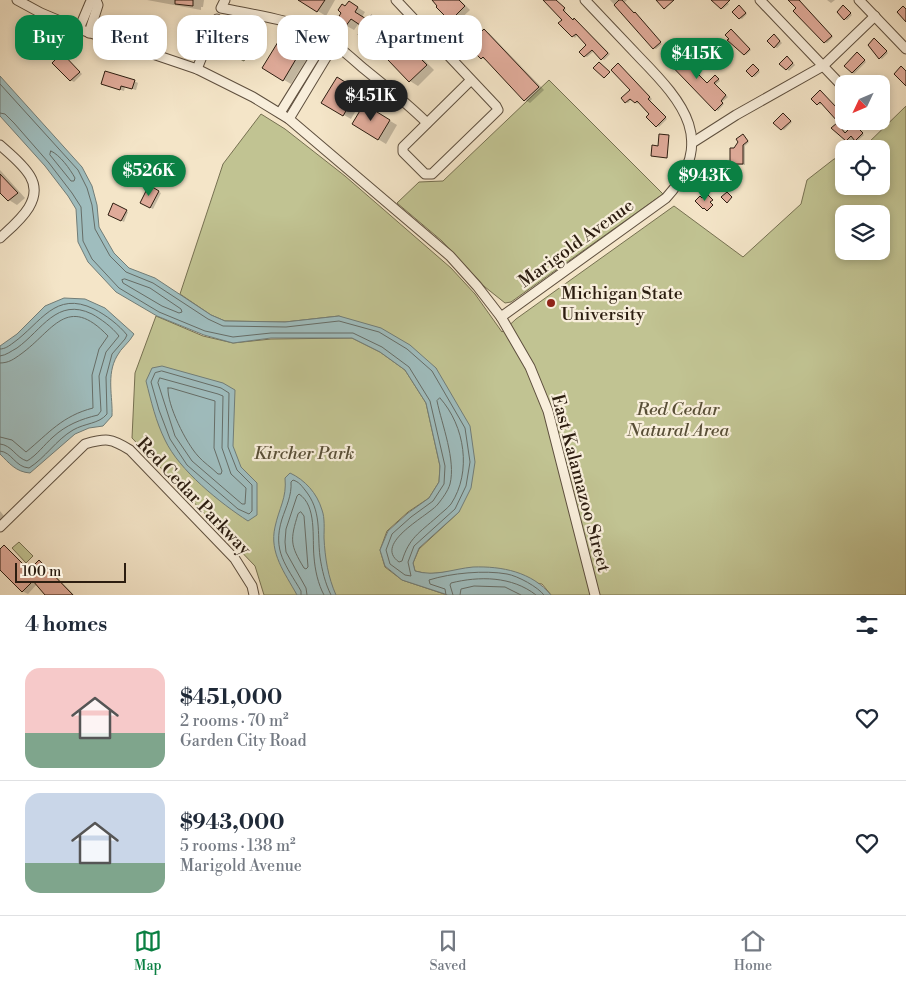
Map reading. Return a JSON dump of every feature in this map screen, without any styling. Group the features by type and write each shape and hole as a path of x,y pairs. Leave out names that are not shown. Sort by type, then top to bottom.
{"street":[{"name":"East Kalamazoo Street","path":"17,0 45,15"},
{"path":"83,20 90,2 95,0 98,5 89,33"},
{"path":"225,0 222,8 277,19"},
{"path":"396,0 472,80 498,110 432,174 425,174 402,149 472,80"},
{"name":"Marigold Avenue","path":"501,317 666,198 679,183 688,164 692,143 689,124 680,103 648,65 584,0"},
{"path":"760,0 835,79"},
{"path":"859,0 906,49"},
{"path":"692,143 736,115 823,66 874,16"},
{"name":"East Kalamazoo Street","path":"83,31 197,70 253,97 280,113 450,256 501,317 530,367 548,411 595,595"},
{"path":"348,57 411,107 427,123"},
{"path":"197,70 201,60"},
{"path":"280,113 313,60"},
{"path":"289,119 326,60"},
{"path":"0,144 31,178 34,190 34,197 28,210 0,238"},
{"name":"Red Cedar Parkway","path":"0,527 85,444 100,440 115,441 130,450 235,559 252,586 254,595"}],"green space":[{"path":"549,80 663,194 511,302 505,303 485,287 442,241 397,203 419,182 443,181"},
{"name":"Red Cedar Natural Area","path":"906,106 906,595 551,595 542,584 447,572 428,574 415,571 413,563 419,549 459,512 436,368 339,316 285,322 225,321 211,315 180,294 223,164 261,114 285,129 345,176 451,268 475,294 502,332 516,319 674,206 743,257 801,204 807,180 834,159 835,195 890,195 890,140 871,140 881,130 890,130 890,122"},
{"name":"Kircher Park","path":"156,316 203,336 233,343 271,339 352,338 380,352 405,370 426,403 440,466 439,482 429,498 408,512 387,531 380,550 385,567 402,580 447,595 264,595 255,566 132,438 135,373"},
{"path":"19,542 33,556 26,563 12,548"}],"water":[{"path":"0,76 82,167 92,186 97,205 99,227 114,253 129,268 155,278 211,315 225,321 285,322 339,316 381,328 410,345 436,368 470,426 475,462 471,488 459,512 419,548 413,563 415,571 437,573 473,567 505,569 535,581 551,595 448,595 402,580 385,566 380,550 388,531 429,498 439,482 440,466 426,403 405,370 380,352 352,338 271,338 233,343 204,335 157,316 116,292 88,262 78,242 76,209 68,196 45,166 0,116"},
{"path":"64,298 85,299 105,308 134,334 119,353 114,363 111,378 112,416 103,426 89,428 75,434 30,473 25,472 13,466 0,454 0,346 17,334 45,306"},
{"path":"162,366 223,383 235,390 233,446 241,467 257,483 257,515 248,521 201,485 171,451 156,419 146,381 152,368"},
{"path":"290,473 301,479 310,488 320,504 324,516 324,545 327,567 336,595 297,595 279,562 274,546 275,527 284,497 285,478"}],"building":[{"path":"175,0 193,0 193,6 175,4"},
{"path":"298,0 325,0 317,12"},
{"path":"432,0 459,0 465,6 456,15 444,15"},
{"path":"543,0 556,0 565,8 563,10 573,20 574,18 608,53 601,60 592,50 584,57 579,52 586,45 576,34 572,37 558,23 562,20"},
{"path":"619,0 622,0 635,12 661,42 653,49 614,5"},
{"path":"656,0 674,0 664,9"},
{"path":"711,0 730,0 721,9"},
{"path":"788,0 799,0 832,36 824,43 793,11 796,8"},
{"path":"349,1 358,7 355,12 360,15 358,15 358,24 351,19 348,23 348,15 340,15 341,13 338,10 342,4 345,6"},
{"path":"739,5 746,13 739,19 732,12"},
{"path":"843,5 851,13 844,20 837,12"},
{"path":"903,6 906,9 906,22 897,12"},
{"path":"484,29 539,87 524,101 482,58 482,31"},
{"path":"731,29 750,49 744,55 727,40 729,39 725,35"},
{"path":"774,34 780,41 774,48 767,41"},
{"path":"874,38 887,51 879,59 868,45"},
{"path":"277,44 277,60 295,60 283,81 262,68"},
{"path":"669,50 679,61 689,51 694,57 690,61 698,70 696,72 707,83 715,75 719,79 714,83 726,95 721,101 723,103 715,111 662,56"},
{"path":"857,52 865,60 852,73 844,66"},
{"path":"787,56 793,63 786,70 779,64"},
{"path":"55,60 69,60 80,72 70,81 52,63"},
{"path":"388,60 422,60 427,65 409,82"},
{"path":"599,62 610,72 604,78 593,68"},
{"path":"618,63 666,117 656,127 646,117 649,114 637,101 635,103 630,99 625,103 621,98 630,90 611,70"},
{"path":"753,64 759,70 752,77 746,71"},
{"path":"901,66 906,71 906,86 894,74"},
{"path":"105,71 135,80 132,89 121,86 120,90 101,84"},
{"path":"337,77 358,90 343,116 321,103"},
{"path":"820,90 835,106 835,119 820,102 817,105 811,99"},
{"path":"364,104 390,120 378,140 352,124"},
{"path":"783,113 791,121 781,130 773,123"},
{"path":"835,125 835,130 843,130 845,133 848,130 860,130 863,133 856,140 851,136 845,140 831,128"},
{"path":"659,134 669,135 667,158 651,156 652,145 658,146"},
{"path":"743,134 748,141 743,145 743,164 730,164 730,148 734,148 738,142 736,139"},
{"path":"0,174 18,193 8,201 0,193"},
{"path":"149,185 159,191 150,208 140,203"},
{"path":"727,192 732,197 727,203 721,197"},
{"path":"707,194 713,200 710,202 713,205 707,211 695,201 700,196 702,198"},
{"path":"113,203 127,210 121,221 108,215"},
{"path":"4,545 29,570 39,560 73,595 45,595 33,581 22,592 0,570 0,549"}],"place":[{"name":"Michigan State University","path":"551,303"}]}
